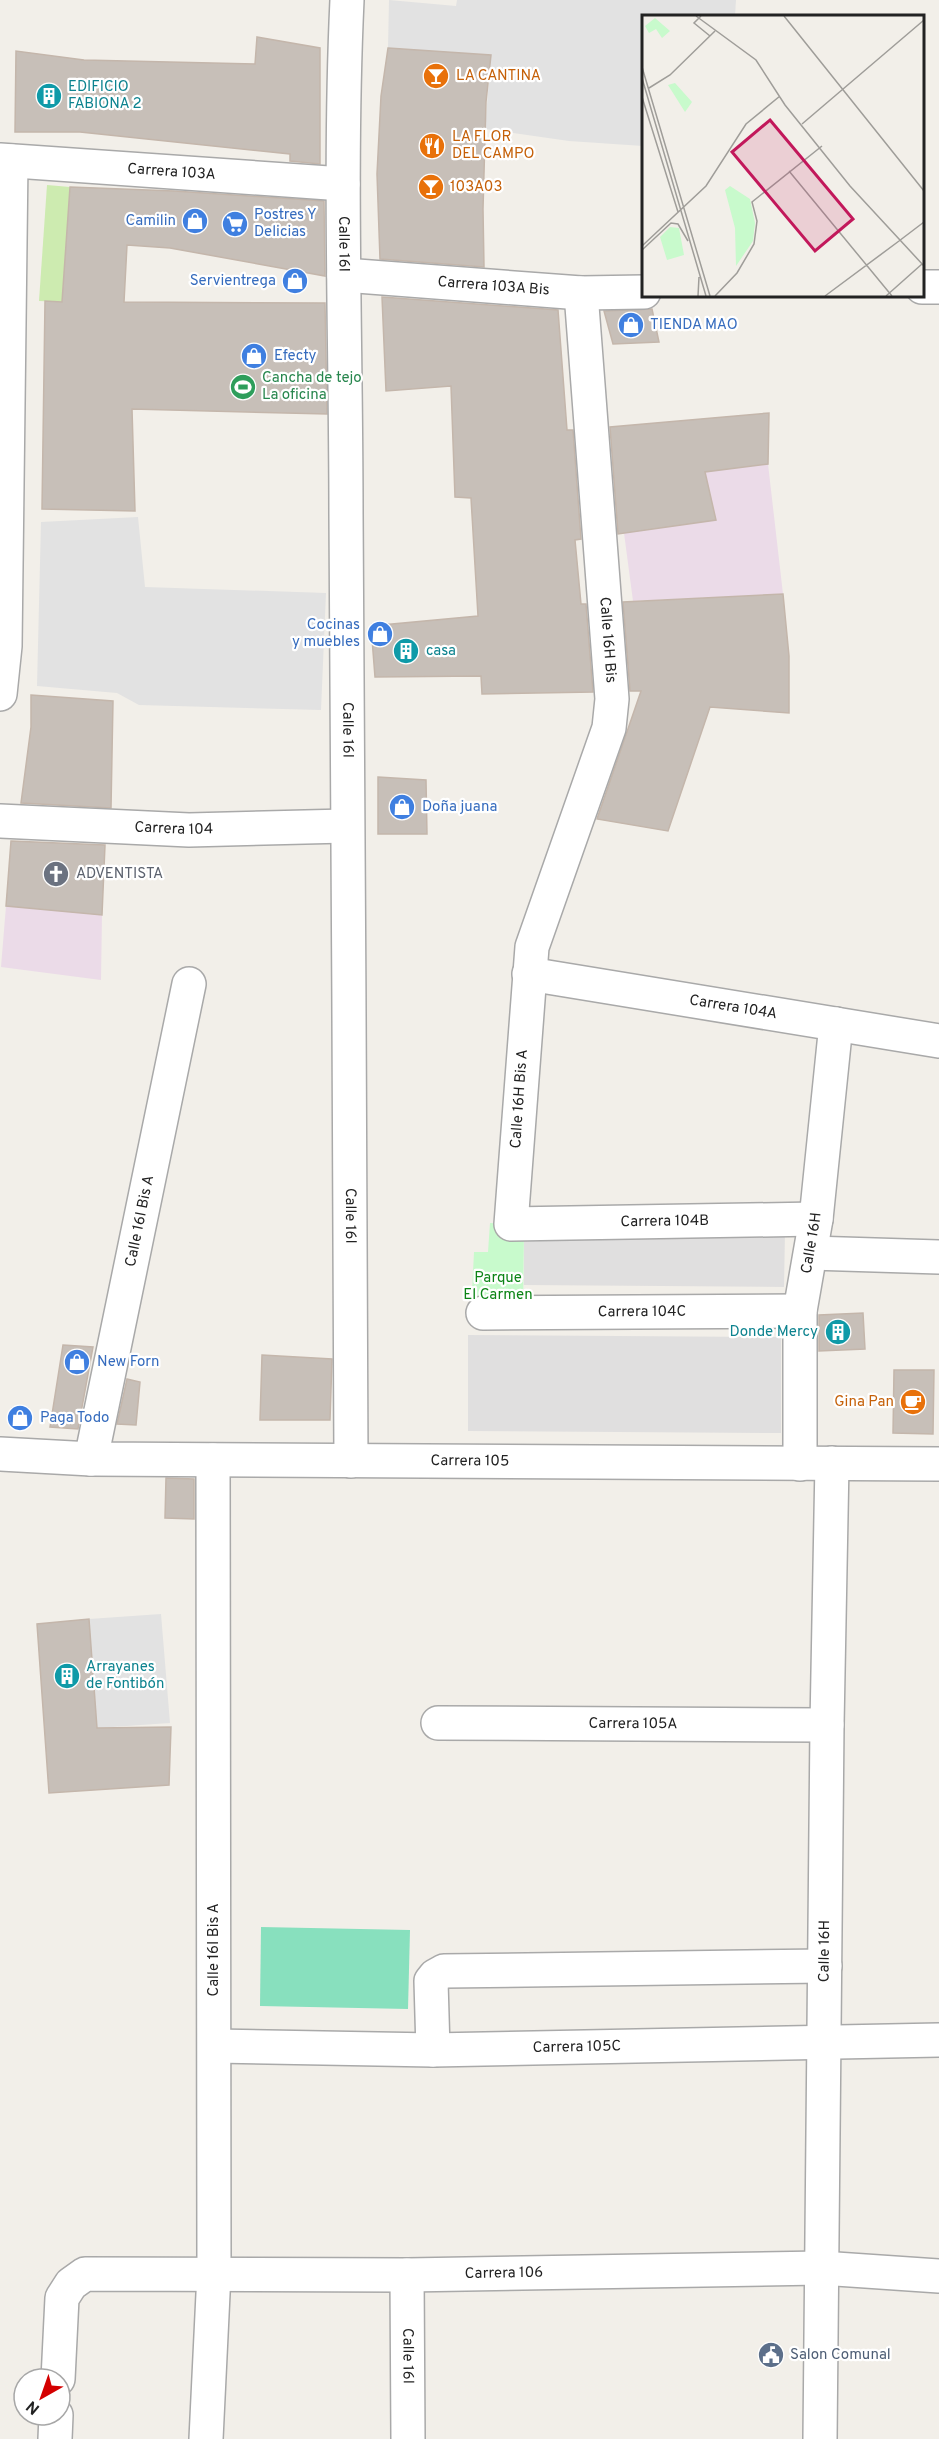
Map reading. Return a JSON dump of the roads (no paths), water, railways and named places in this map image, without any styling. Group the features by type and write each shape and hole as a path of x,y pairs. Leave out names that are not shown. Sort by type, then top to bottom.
{"street":[{"name":"Calle 16I","path":"346,0 342,112 346,826 350,1002 351,1461"},
{"name":"Carrera 103A","path":"6,160 343,184"},
{"path":"0,694 6,646 6,160"},
{"name":"Carrera 103A Bis","path":"344,275 581,293 642,292"},
{"name":"Calle 16H Bis","path":"529,975 532,946 609,728 612,699 581,293"},
{"name":"Carrera 104","path":"0,821 189,830 346,826"},
{"name":"Carrera 104A","path":"529,975 939,1041"},
{"name":"Calle 16H Bis A","path":"510,1224 529,975"},
{"name":"Calle 16I Bis A","path":"91,1459 189,984"},
{"name":"Calle 16H","path":"820,2439 827,1725 816,1464 800,1311 816,1219 836,1024"},
{"name":"Carrera 104B","path":"510,1224 816,1219"},
{"path":"811,1253 939,1257"},
{"name":"Carrera 104C","path":"483,1313 800,1311"},
{"name":"Carrera 105","path":"0,1454 91,1459 939,1464"},
{"name":"Calle 16I Bis A","path":"206,2439 214,2273 213,1460"},
{"name":"Carrera 105A","path":"438,1723 827,1725"},
{"path":"433,2050 431,1981 444,1971 825,1966"},
{"name":"Carrera 105C","path":"214,2046 433,2050 939,2040"},
{"name":"Carrera 106","path":"59,2367 62,2298 71,2284 85,2274 407,2275 821,2268 939,2277"},
{"name":"Calle 16I","path":"407,2275 408,2438"}],"place":[{"name":"LA CANTINA","path":"436,76"},
{"name":"EDIFICIO FABIONA 2","path":"49,96"},
{"name":"LA FLOR DEL CAMPO","path":"432,146"},
{"name":"103A03","path":"431,187"},
{"name":"Camilin","path":"195,221"},
{"name":"Postres Y Delicias","path":"235,224"},
{"name":"Servientrega","path":"295,281"},
{"name":"TIENDA MAO","path":"631,325"},
{"name":"Efecty","path":"254,356"},
{"name":"Cancha de tejo La oficina","path":"243,387"},
{"name":"Cocinas y muebles","path":"380,634"},
{"name":"casa","path":"406,651"},
{"name":"Doña juana","path":"402,807"},
{"name":"ADVENTISTA","path":"56,874"},
{"name":"Donde Mercy","path":"838,1332"},
{"name":"New Forn","path":"77,1362"},
{"name":"Gina Pan","path":"913,1402"},
{"name":"Paga Todo","path":"20,1418"},
{"name":"Arrayanes de Fontibón","path":"67,1676"},
{"name":"Salon Comunal","path":"771,2355"}],"park label":[{"name":"Parque El Carmen","path":"498,1286"}]}
